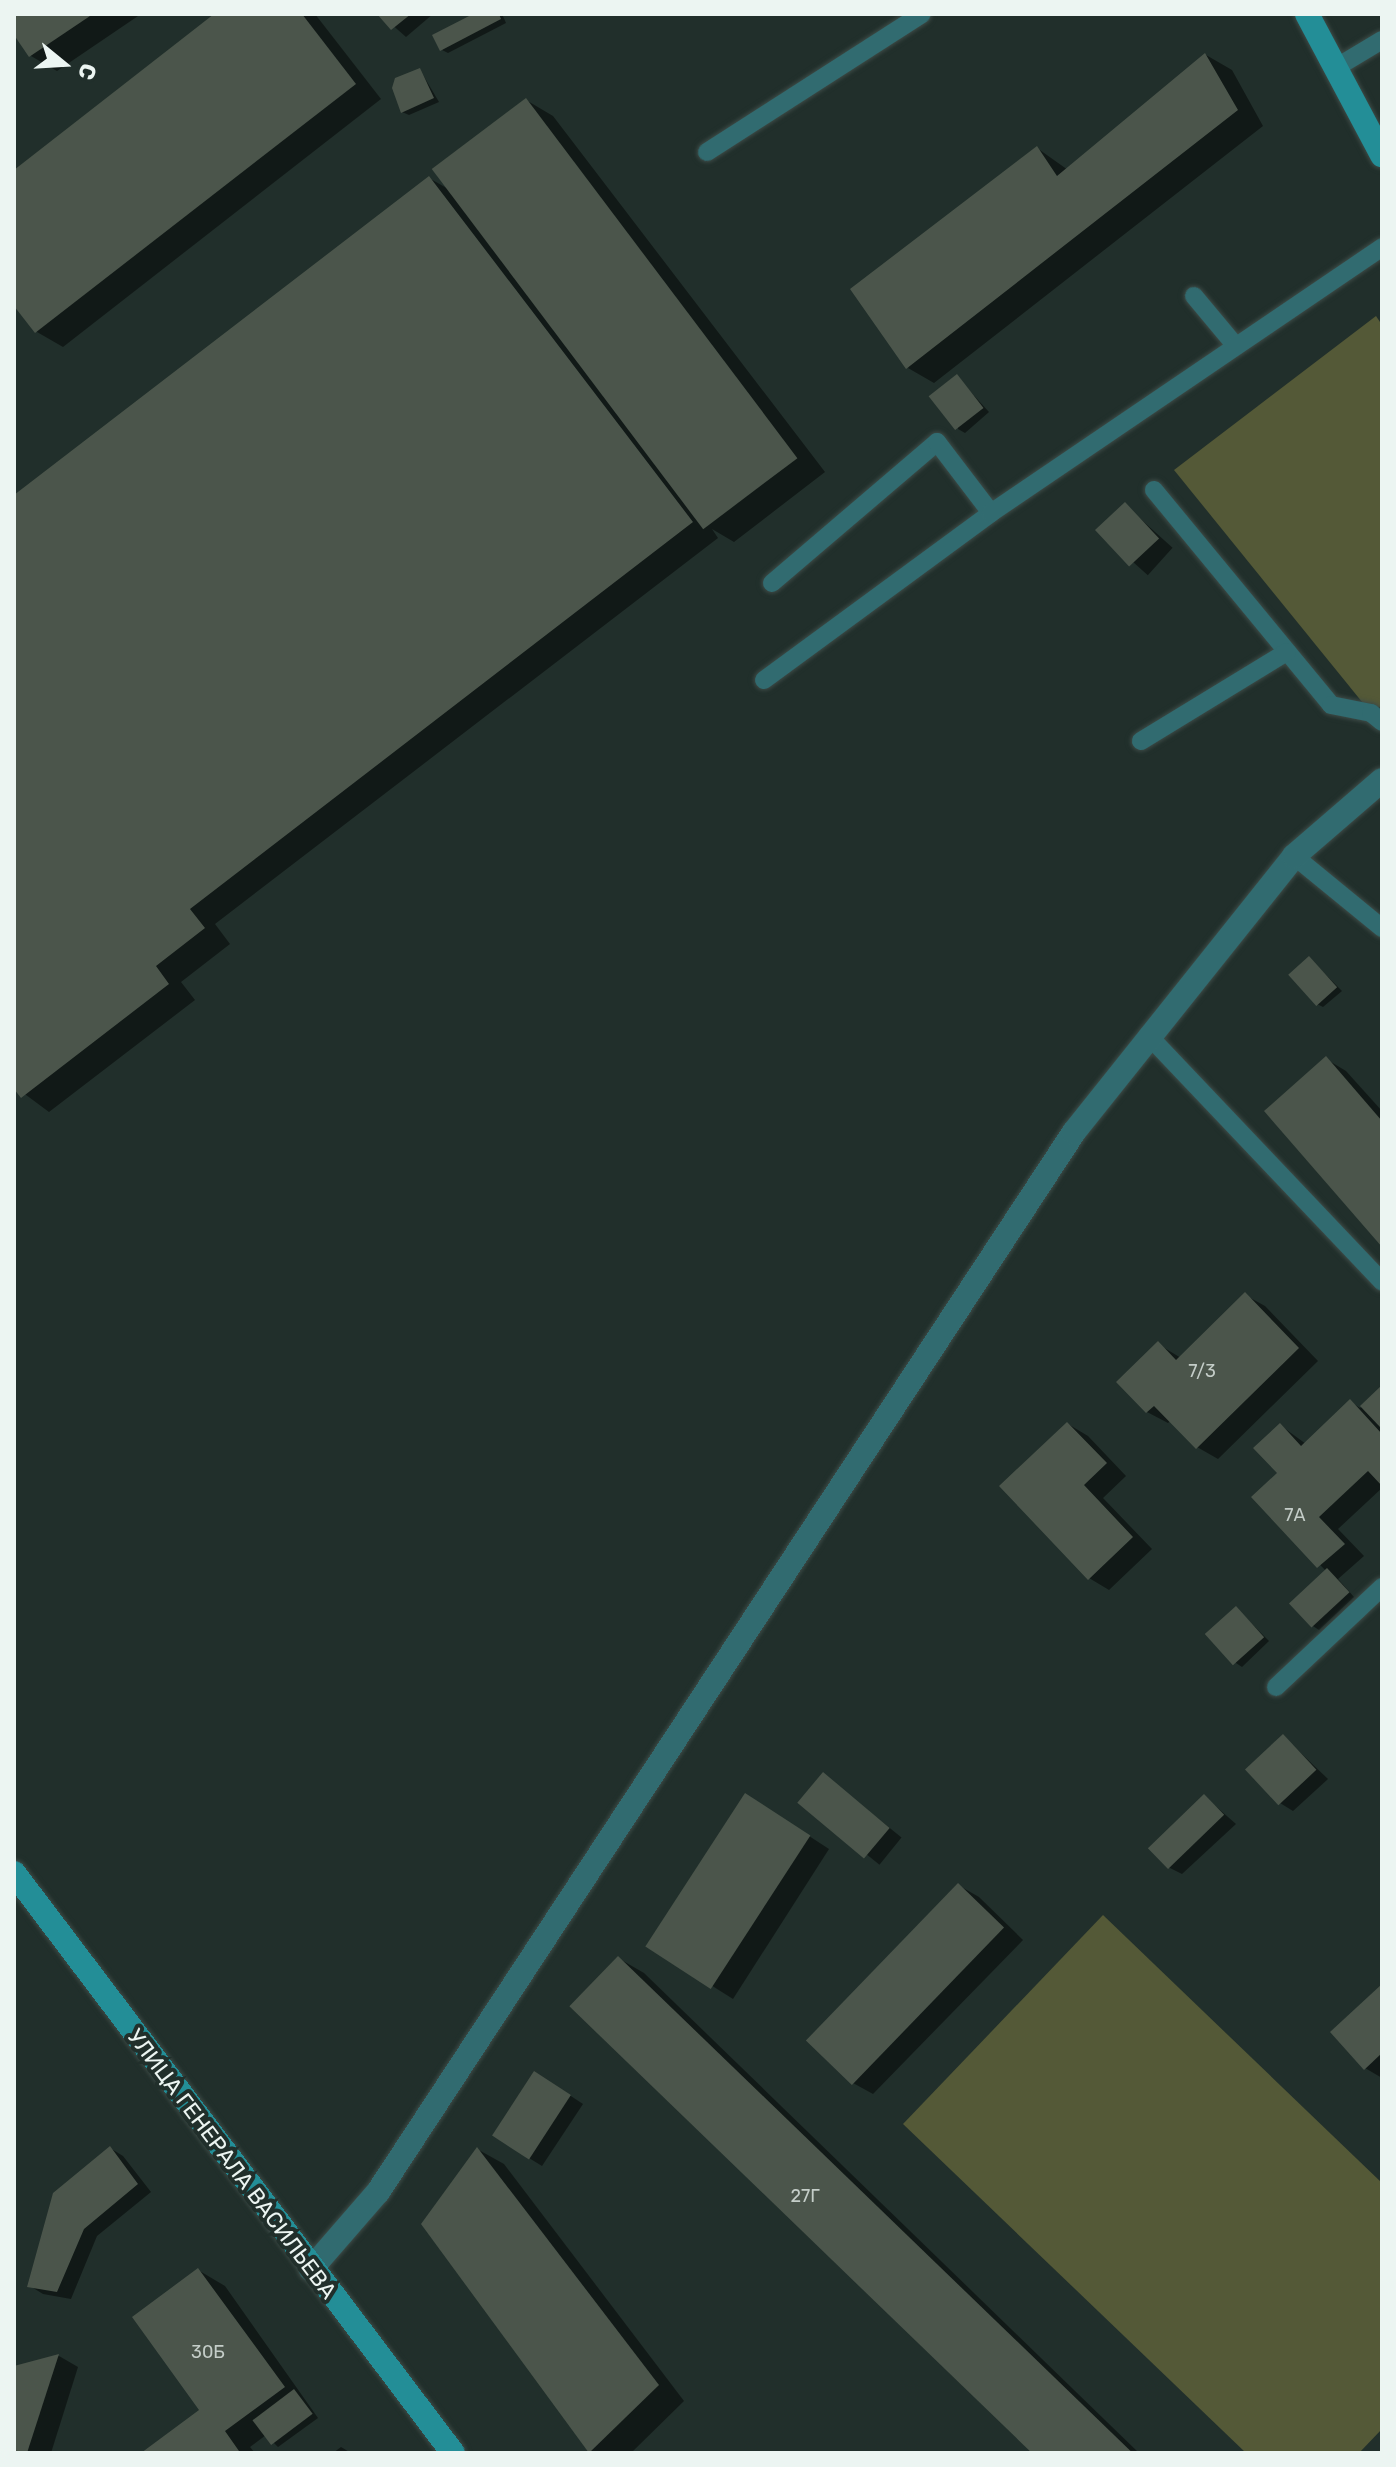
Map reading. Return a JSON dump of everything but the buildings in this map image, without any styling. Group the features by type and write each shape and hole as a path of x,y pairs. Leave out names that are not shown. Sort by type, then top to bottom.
{"main road":[{"path":"1307,14 1382,155"},
{"name":"УЛИЦА ГЕНЕРАЛА ВАСИЛЬЕВА","path":"14,1873 453,2453"}],"street":[{"path":"311,2269 378,2192 1066,1145 1148,1035 1294,856 1382,780"}],"lane":[{"path":"707,152 922,14"},
{"path":"1337,67 1382,40"},
{"path":"764,680 991,513 1382,247"},
{"path":"1194,296 1235,345"},
{"path":"772,583 937,442 991,513"},
{"path":"1154,490 1331,705 1371,713 1382,722"},
{"path":"1141,741 1287,652"},
{"path":"1294,856 1382,928"},
{"path":"1148,1035 1382,1282"},
{"path":"1276,1687 1382,1587"}],"green space":[{"path":"1376,316 1382,325 1382,705 1371,713 1174,470"},
{"path":"1103,1915 1382,2183 1382,2429 1359,2453 1246,2453 903,2124"}]}
